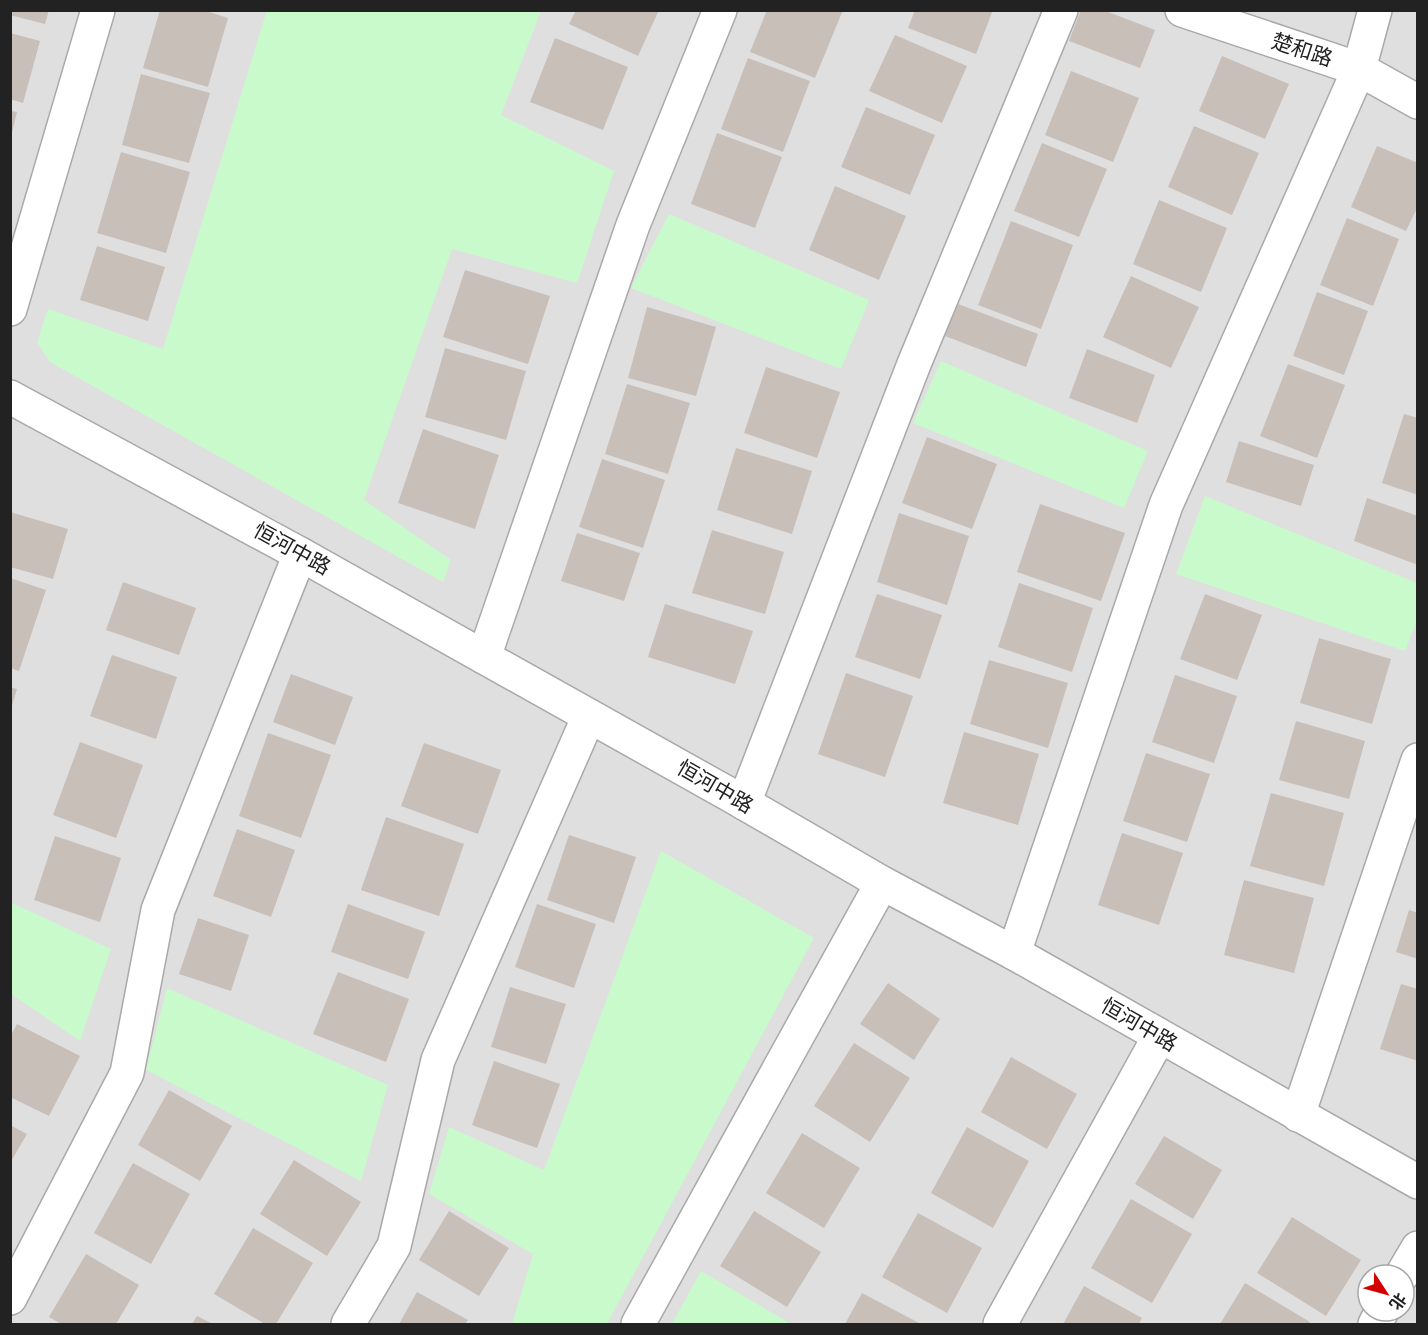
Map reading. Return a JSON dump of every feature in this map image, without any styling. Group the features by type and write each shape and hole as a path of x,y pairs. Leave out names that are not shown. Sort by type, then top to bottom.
{"street":[{"path":"10,309 98,10"},
{"path":"484,657 633,225 720,10"},
{"path":"744,803 914,364 1061,10"},
{"name":"楚和路","path":"1182,10 1359,69 1418,102"},
{"path":"1014,953 1166,505 1359,69 1375,10"},
{"name":"恒河中路","path":"10,397 300,554 882,883 1014,953 1418,1182"},
{"path":"10,1298 126,1073 158,910 300,554"},
{"path":"348,1324 394,1246 438,1060 589,716"},
{"path":"1298,1115 1418,760"},
{"path":"638,1324 882,883"},
{"path":"1000,1324 1159,1037"},
{"path":"1409,1263 1418,1248"}],"shaded area":[{"path":"10,11 1417,11 1417,1324 11,1324"}],"green space":[{"path":"267,10 541,11 501,115 614,171 577,283 452,249 364,500 451,560 443,582 50,362 37,342 48,309 163,349"},
{"path":"669,214 869,300 841,369 631,288"},
{"path":"941,361 1148,451 1124,508 913,423"},
{"path":"1205,496 1417,583 1417,620 1405,651 1176,574"},
{"path":"661,851 814,938 607,1324 512,1324 533,1254 429,1194 449,1127 544,1170"},
{"path":"10,902 111,949 80,1041 11,994"},
{"path":"167,988 388,1085 361,1181 146,1070"},
{"path":"701,1271 791,1324 672,1324"}],"building":[{"path":"10,10 49,10 45,24 10,15"},
{"path":"160,10 203,10 228,18 208,87 143,68"},
{"path":"576,10 659,10 638,56 569,24"},
{"path":"767,10 843,10 815,78 750,52"},
{"path":"915,10 993,10 976,54 908,28"},
{"path":"1081,10 1103,10 1155,30 1140,68 1069,41"},
{"path":"10,33 40,41 23,103 10,99"},
{"path":"895,35 967,66 942,123 869,91"},
{"path":"555,38 628,67 603,130 530,102"},
{"path":"1222,56 1289,84 1265,139 1199,111"},
{"path":"748,58 810,81 783,152 721,129"},
{"path":"1071,71 1139,98 1113,162 1045,135"},
{"path":"141,74 210,93 189,163 122,145"},
{"path":"866,107 935,135 910,195 841,167"},
{"path":"10,111 17,112 11,137 10,137"},
{"path":"1194,126 1259,153 1232,215 1168,187"},
{"path":"717,133 782,157 755,228 691,204"},
{"path":"1042,143 1107,169 1079,237 1014,211"},
{"path":"1377,146 1418,163 1418,206 1406,231 1351,207"},
{"path":"121,152 190,172 166,253 97,233"},
{"path":"835,186 906,216 879,280 809,250"},
{"path":"1159,200 1227,228 1201,292 1133,264"},
{"path":"1347,218 1399,239 1373,306 1320,285"},
{"path":"1011,221 1073,245 1041,329 978,305"},
{"path":"97,246 165,267 148,321 80,300"},
{"path":"465,270 550,296 528,364 443,337"},
{"path":"1131,276 1199,307 1171,368 1103,337"},
{"path":"1317,292 1368,311 1344,375 1293,356"},
{"path":"958,304 1038,334 1026,367 945,336"},
{"path":"647,307 716,327 696,396 628,378"},
{"path":"445,348 526,371 506,440 425,417"},
{"path":"1087,349 1155,375 1137,423 1069,398"},
{"path":"1288,364 1345,385 1317,458 1260,436"},
{"path":"766,367 840,392 817,458 744,433"},
{"path":"627,384 690,403 668,474 605,454"},
{"path":"1404,414 1418,418 1418,495 1382,483"},
{"path":"423,429 499,455 475,529 398,503"},
{"path":"927,437 997,464 972,529 902,503"},
{"path":"1239,441 1314,465 1301,506 1226,482"},
{"path":"736,448 812,471 792,534 717,510"},
{"path":"602,459 665,480 643,548 579,527"},
{"path":"1367,498 1418,516 1418,565 1354,541"},
{"path":"1040,504 1125,533 1101,601 1017,572"},
{"path":"10,512 68,529 53,579 10,567"},
{"path":"899,513 969,536 947,605 877,582"},
{"path":"712,530 784,552 765,614 692,593"},
{"path":"577,533 640,553 624,601 561,581"},
{"path":"10,578 46,590 19,671 10,668"},
{"path":"123,582 196,608 179,655 106,630"},
{"path":"1019,583 1093,608 1072,672 998,647"},
{"path":"877,594 942,615 920,679 855,657"},
{"path":"1205,594 1262,615 1237,680 1180,659"},
{"path":"665,604 753,631 735,684 648,657"},
{"path":"1319,638 1391,659 1372,724 1300,703"},
{"path":"112,655 177,677 156,739 90,716"},
{"path":"989,660 1068,683 1048,748 970,724"},
{"path":"846,673 913,696 885,777 818,754"},
{"path":"291,674 353,697 335,745 273,722"},
{"path":"1175,675 1237,696 1214,763 1152,742"},
{"path":"10,687 17,689 11,709 10,709"},
{"path":"1296,721 1365,741 1349,799 1279,780"},
{"path":"964,732 1039,754 1018,825 943,803"},
{"path":"268,733 331,755 301,838 239,816"},
{"path":"80,742 143,765 116,838 53,815"},
{"path":"424,743 501,770 478,834 401,806"},
{"path":"1146,753 1210,774 1187,842 1123,821"},
{"path":"1271,793 1344,813 1324,886 1250,866"},
{"path":"386,817 464,844 439,916 361,890"},
{"path":"237,829 295,850 271,917 213,896"},
{"path":"1122,833 1183,853 1159,925 1098,905"},
{"path":"569,835 636,857 614,923 547,900"},
{"path":"55,836 121,858 100,922 34,900"},
{"path":"1244,880 1314,898 1294,973 1224,955"},
{"path":"348,904 425,932 408,979 331,952"},
{"path":"537,904 596,924 574,988 515,967"},
{"path":"1409,910 1418,913 1418,959 1396,952"},
{"path":"198,918 249,935 231,991 179,974"},
{"path":"338,972 409,999 386,1062 313,1034"},
{"path":"888,983 940,1019 914,1060 860,1024"},
{"path":"1401,984 1418,989 1418,1061 1380,1049"},
{"path":"510,987 566,1004 546,1064 491,1047"},
{"path":"17,1024 80,1056 49,1116 10,1097 10,1037"},
{"path":"854,1043 910,1078 870,1142 814,1106"},
{"path":"1011,1057 1077,1094 1047,1149 981,1112"},
{"path":"494,1061 560,1084 537,1148 472,1125"},
{"path":"169,1090 232,1126 200,1181 138,1145"},
{"path":"10,1125 27,1134 10,1163"},
{"path":"967,1127 1029,1161 993,1228 931,1193"},
{"path":"802,1133 860,1168 824,1228 766,1193"},
{"path":"1164,1136 1222,1170 1193,1219 1135,1184"},
{"path":"294,1160 361,1202 327,1256 260,1214"},
{"path":"133,1163 190,1194 151,1264 94,1233"},
{"path":"1131,1199 1192,1234 1152,1303 1091,1268"},
{"path":"449,1211 509,1248 479,1296 419,1260"},
{"path":"754,1211 821,1252 787,1307 720,1266"},
{"path":"918,1213 982,1248 947,1313 882,1277"},
{"path":"1292,1217 1361,1260 1356,1263 1356,1268 1326,1316 1257,1273"},
{"path":"253,1228 313,1263 276,1324 265,1324 214,1294"},
{"path":"86,1254 139,1285 116,1324 61,1324 49,1317"},
{"path":"1245,1283 1310,1322 1308,1324 1220,1324"},
{"path":"1084,1286 1142,1318 1139,1324 1063,1324"},
{"path":"417,1292 468,1320 465,1324 399,1324"},
{"path":"862,1293 921,1324 845,1324"},
{"path":"197,1316 213,1324 192,1324"}]}
